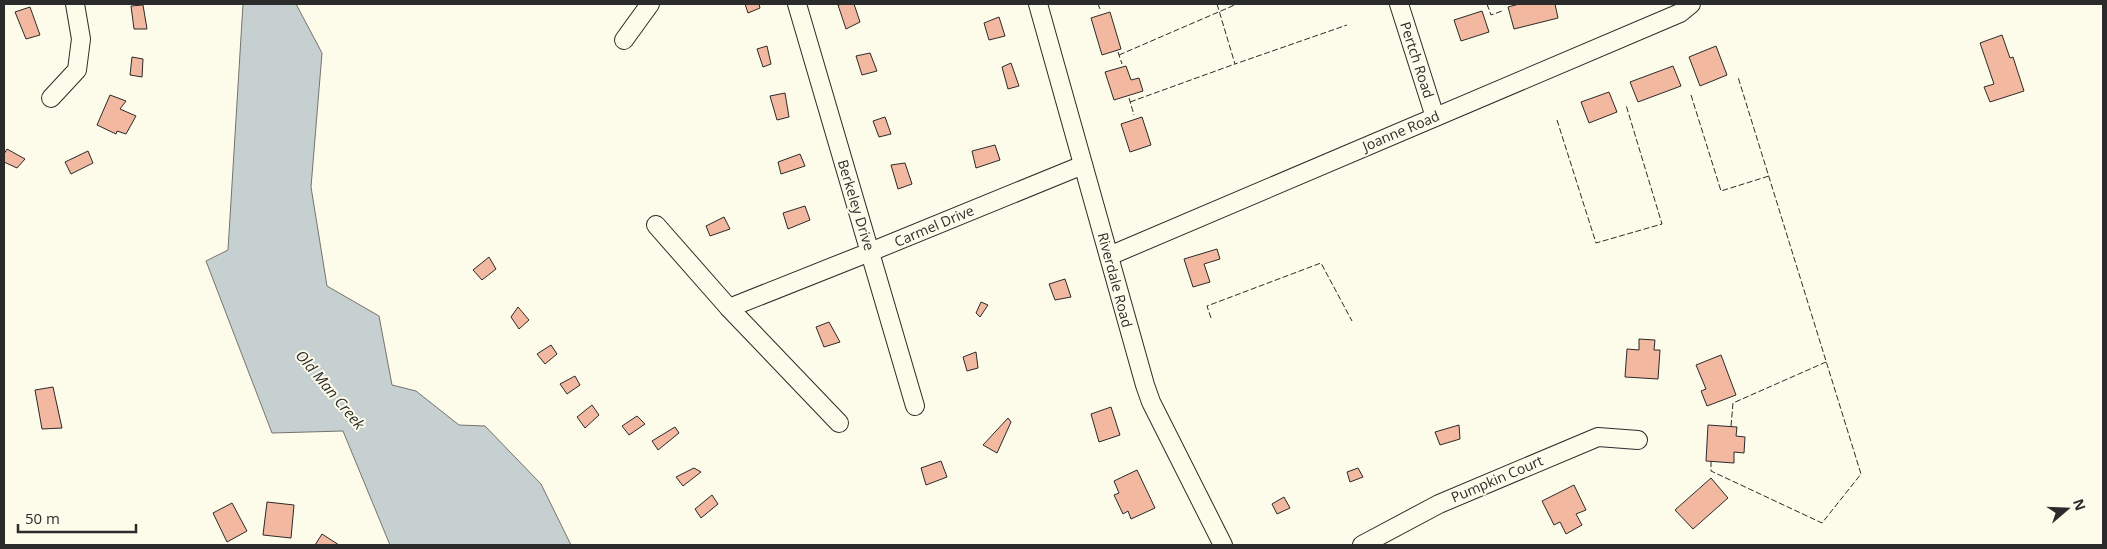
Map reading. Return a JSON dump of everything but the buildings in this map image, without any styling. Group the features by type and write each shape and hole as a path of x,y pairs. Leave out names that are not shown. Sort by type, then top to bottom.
{"street":[{"path":"51,98 77,70 81,39 75,4"},
{"path":"624,40 650,4"},
{"name":"Berkeley Drive","path":"796,4 915,406"},
{"name":"Riverdale Road","path":"1038,4 1147,391 1223,545"},
{"name":"Pertch Road","path":"1399,4 1435,117"},
{"name":"Joanne Road","path":"1109,256 1680,13 1692,4"},
{"name":"Carmel Drive","path":"729,308 1083,165"},
{"path":"656,225 729,308 839,423"},
{"name":"Pumpkin Court","path":"1362,545 1443,502 1598,436 1638,440"}],"water":[{"name":"Old Man Creek","path":"243,4 296,4 322,53 311,187 327,286 379,316 392,385 416,391 459,425 485,426 541,484 571,545 390,545 343,431 272,433 206,261 228,250"}],"fence":[{"path":"1098,4 1100,9"},
{"path":"1217,4 1235,64 1347,25"},
{"path":"1119,55 1237,4"},
{"path":"1487,4 1491,15 1502,11"},
{"path":"1118,52 1122,64"},
{"path":"1130,102 1235,64"},
{"path":"1711,461 1711,471 1822,523 1861,474 1738,77"},
{"path":"1691,95 1721,191 1769,176"},
{"path":"1129,98 1134,115"},
{"path":"1557,120 1596,243 1662,224 1626,105"},
{"path":"1211,318 1207,306 1321,263 1352,321"},
{"path":"1731,426 1733,403 1826,362"}]}
